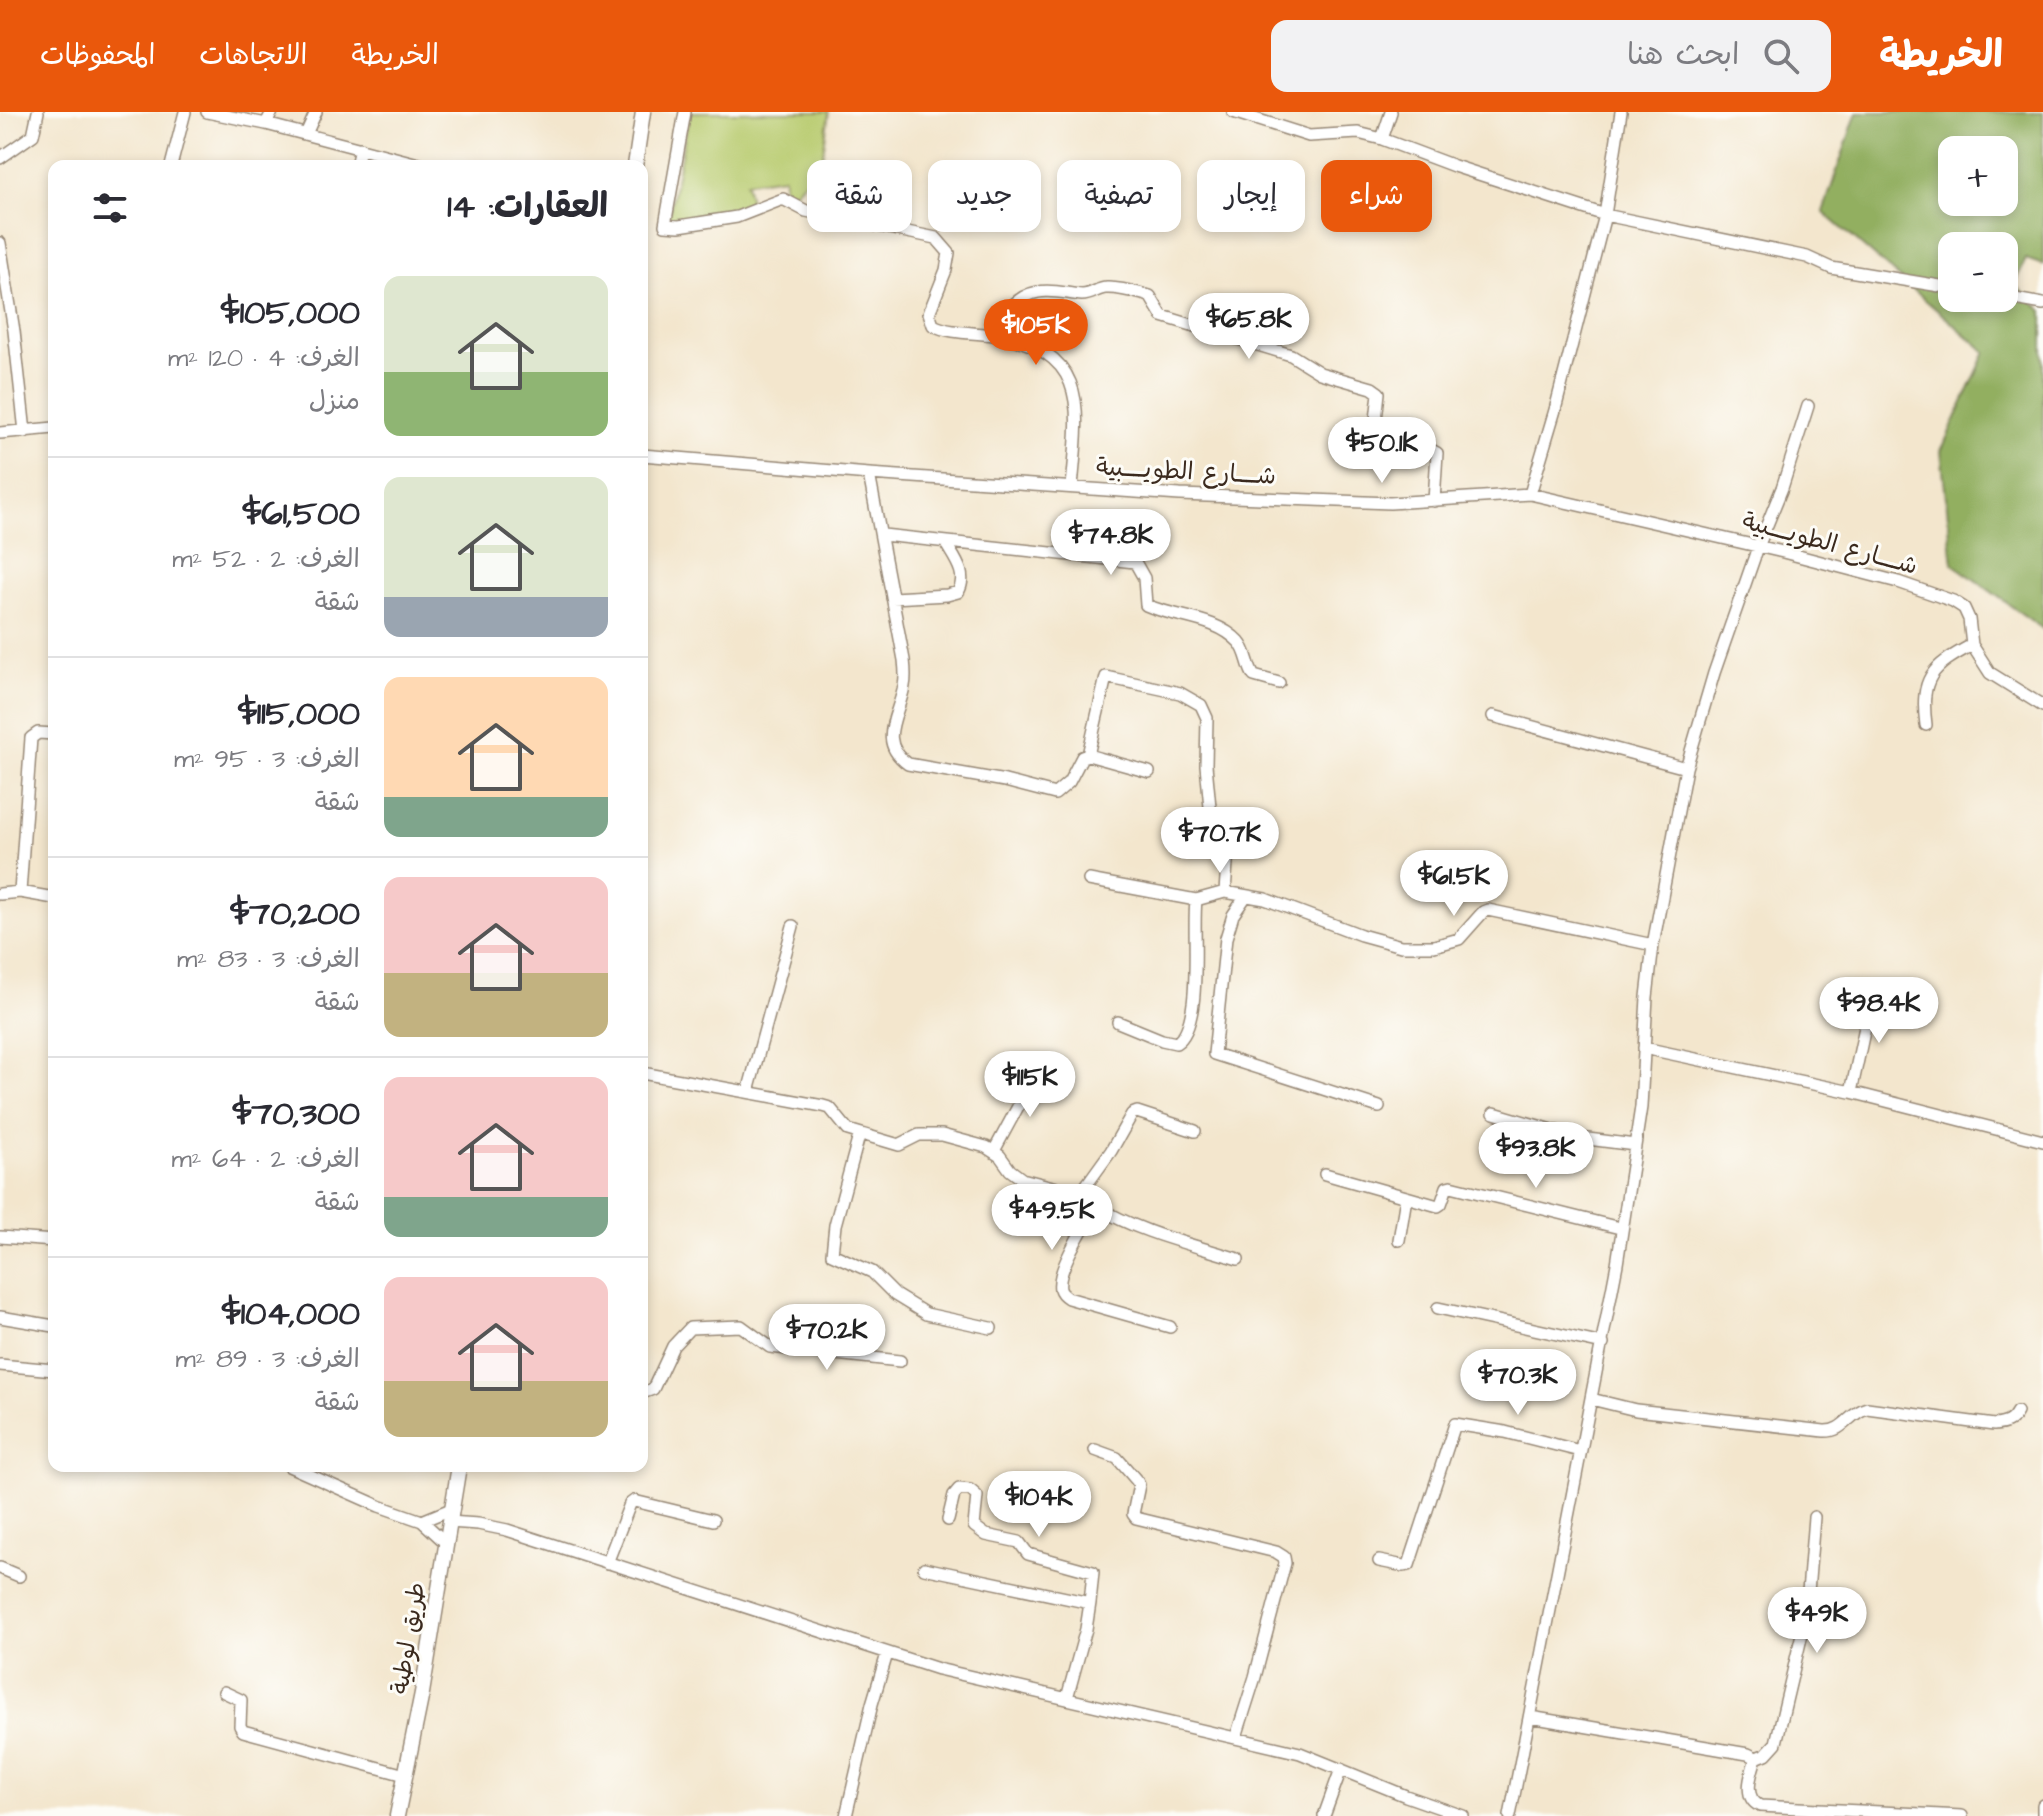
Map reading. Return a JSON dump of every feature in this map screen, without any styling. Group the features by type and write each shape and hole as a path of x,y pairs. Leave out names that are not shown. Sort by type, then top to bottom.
{"main road":[{"path":"636,160 643,112"},
{"name":"طريق لوطية","path":"397,1816 422,1693 458,1472"}],"street":[{"path":"0,158 33,135 38,112"},
{"path":"173,160 185,112"},
{"path":"207,112 404,160"},
{"path":"266,124 272,112"},
{"path":"306,134 316,112"},
{"path":"685,112 665,225 679,226 737,217 776,200 788,200 806,211 936,238 949,253 946,270 929,313 930,322 939,328 1000,336 1043,350 1066,375 1073,391 1078,431 1072,487"},
{"path":"1233,112 1309,136 1358,133 1382,139 1605,215 1807,257 1831,268 1938,286"},
{"path":"1382,139 1391,112"},
{"path":"1530,494 1605,215 1621,112"},
{"path":"357,160 360,148"},
{"path":"0,243 22,385 25,432"},
{"path":"1000,336 1005,313 1022,298 1038,292 1083,295 1106,287 1150,296 1162,316 1291,355 1320,373 1372,388 1379,393 1374,438 1428,448 1437,453 1434,501"},
{"path":"2018,300 2043,304"},
{"path":"1510,1816 1617,1264 1620,1228 1641,1107 1653,945 1686,768 1714,673 1758,547 1772,517 1808,406"},
{"path":"0,433 48,429"},
{"name":"شــــارع الطويــــبية","path":"648,456 1180,495 1390,503 1530,494 1659,522 1898,582 1953,601 1964,608 1969,619 1972,645 1990,673 2043,706"},
{"path":"869,474 883,535 906,674 891,742 897,756 908,764 1005,781 1055,794 1069,782 1080,760 1088,755 1106,677 1180,693 1201,705 1207,718 1206,765 1210,807 1228,849 1225,892"},
{"path":"883,535 1135,562 1144,578 1146,605 1229,633 1242,644 1254,676 1279,683"},
{"path":"892,598 958,592 962,574 945,542"},
{"path":"1926,725 1923,701 1926,683 1950,657 1972,645"},
{"path":"1493,716 1686,768"},
{"path":"20,892 31,738 38,733 48,734"},
{"path":"1088,755 1149,772"},
{"path":"1089,880 1196,900 1225,892 1285,904 1361,935 1401,946 1434,946 1459,939 1488,910 1653,945"},
{"path":"0,894 20,892 48,897"},
{"path":"1246,896 1233,915 1226,938 1214,1054 1379,1107"},
{"path":"1118,1022 1162,1040 1176,1043 1184,1037 1189,1027 1194,996 1193,920 1196,900"},
{"path":"748,1092 793,926"},
{"path":"1851,1092 1873,990"},
{"path":"1644,1048 1851,1092 2043,1141"},
{"path":"648,1074 830,1108 848,1130 859,1136 899,1145 919,1135 942,1135 994,1151 1022,1179 1080,1194 1112,1216 1238,1259"},
{"path":"994,1151 1028,1088 1042,1083 1067,1086"},
{"path":"1080,1194 1111,1151 1132,1114 1137,1112 1195,1131"},
{"path":"1494,1113 1580,1138 1635,1145"},
{"path":"859,1136 835,1225 832,1254 872,1272 895,1295 926,1314 991,1328"},
{"path":"1325,1174 1438,1206 1447,1187 1451,1186 1620,1228"},
{"path":"1399,1240 1406,1198"},
{"path":"1096,1206 1063,1271 1061,1292 1068,1298 1170,1327"},
{"path":"0,1237 48,1241"},
{"path":"1438,1308 1603,1344"},
{"path":"0,1317 48,1325"},
{"path":"648,1391 653,1389 673,1346 690,1328 741,1326 770,1347 900,1361"},
{"path":"0,1365 48,1369"},
{"path":"1591,1399 1636,1410 1816,1431 1838,1430 1857,1411 1867,1408 1994,1425 2014,1418 2017,1412"},
{"path":"1379,1561 1409,1565 1455,1424 1505,1432 1580,1451"},
{"path":"1095,1450 1117,1458 1137,1481 1139,1485 1133,1514 1136,1518 1276,1552 1284,1557 1272,1618 1236,1737"},
{"path":"302,1472 379,1506 422,1521 446,1543"},
{"path":"948,1520 955,1492 959,1489 970,1490 977,1496 974,1526 981,1533 1019,1542 1028,1554 1093,1572 1086,1629 1067,1698"},
{"path":"607,1563 630,1504 634,1501 713,1520"},
{"path":"422,1521 450,1515 507,1530 938,1669 1300,1753 1463,1816"},
{"path":"1530,1717 1739,1751 1756,1758 1766,1754 1776,1743 1800,1648 1806,1617 1814,1517"},
{"path":"0,1568 19,1576"},
{"path":"924,1568 1090,1603"},
{"path":"846,1816 887,1654"},
{"path":"224,1692 241,1700 240,1726 243,1731 405,1775"},
{"path":"1756,1758 1749,1796 1752,1802 1760,1806 1962,1816"},
{"path":"1324,1816 1341,1769"},
{"path":"2043,1805 2043,1816"}],"green space":[{"path":"690,112 829,112 822,160 807,160 807,181 793,194 783,195 784,177 746,182 751,207 719,217 667,223"},
{"path":"1857,112 2043,112 2043,265 2026,259 2018,276 2018,232 1938,232 1938,311 1823,212"},
{"path":"2018,288 2043,311 2043,629 1953,564 1941,451 1986,352 1939,312 2018,312"}]}
